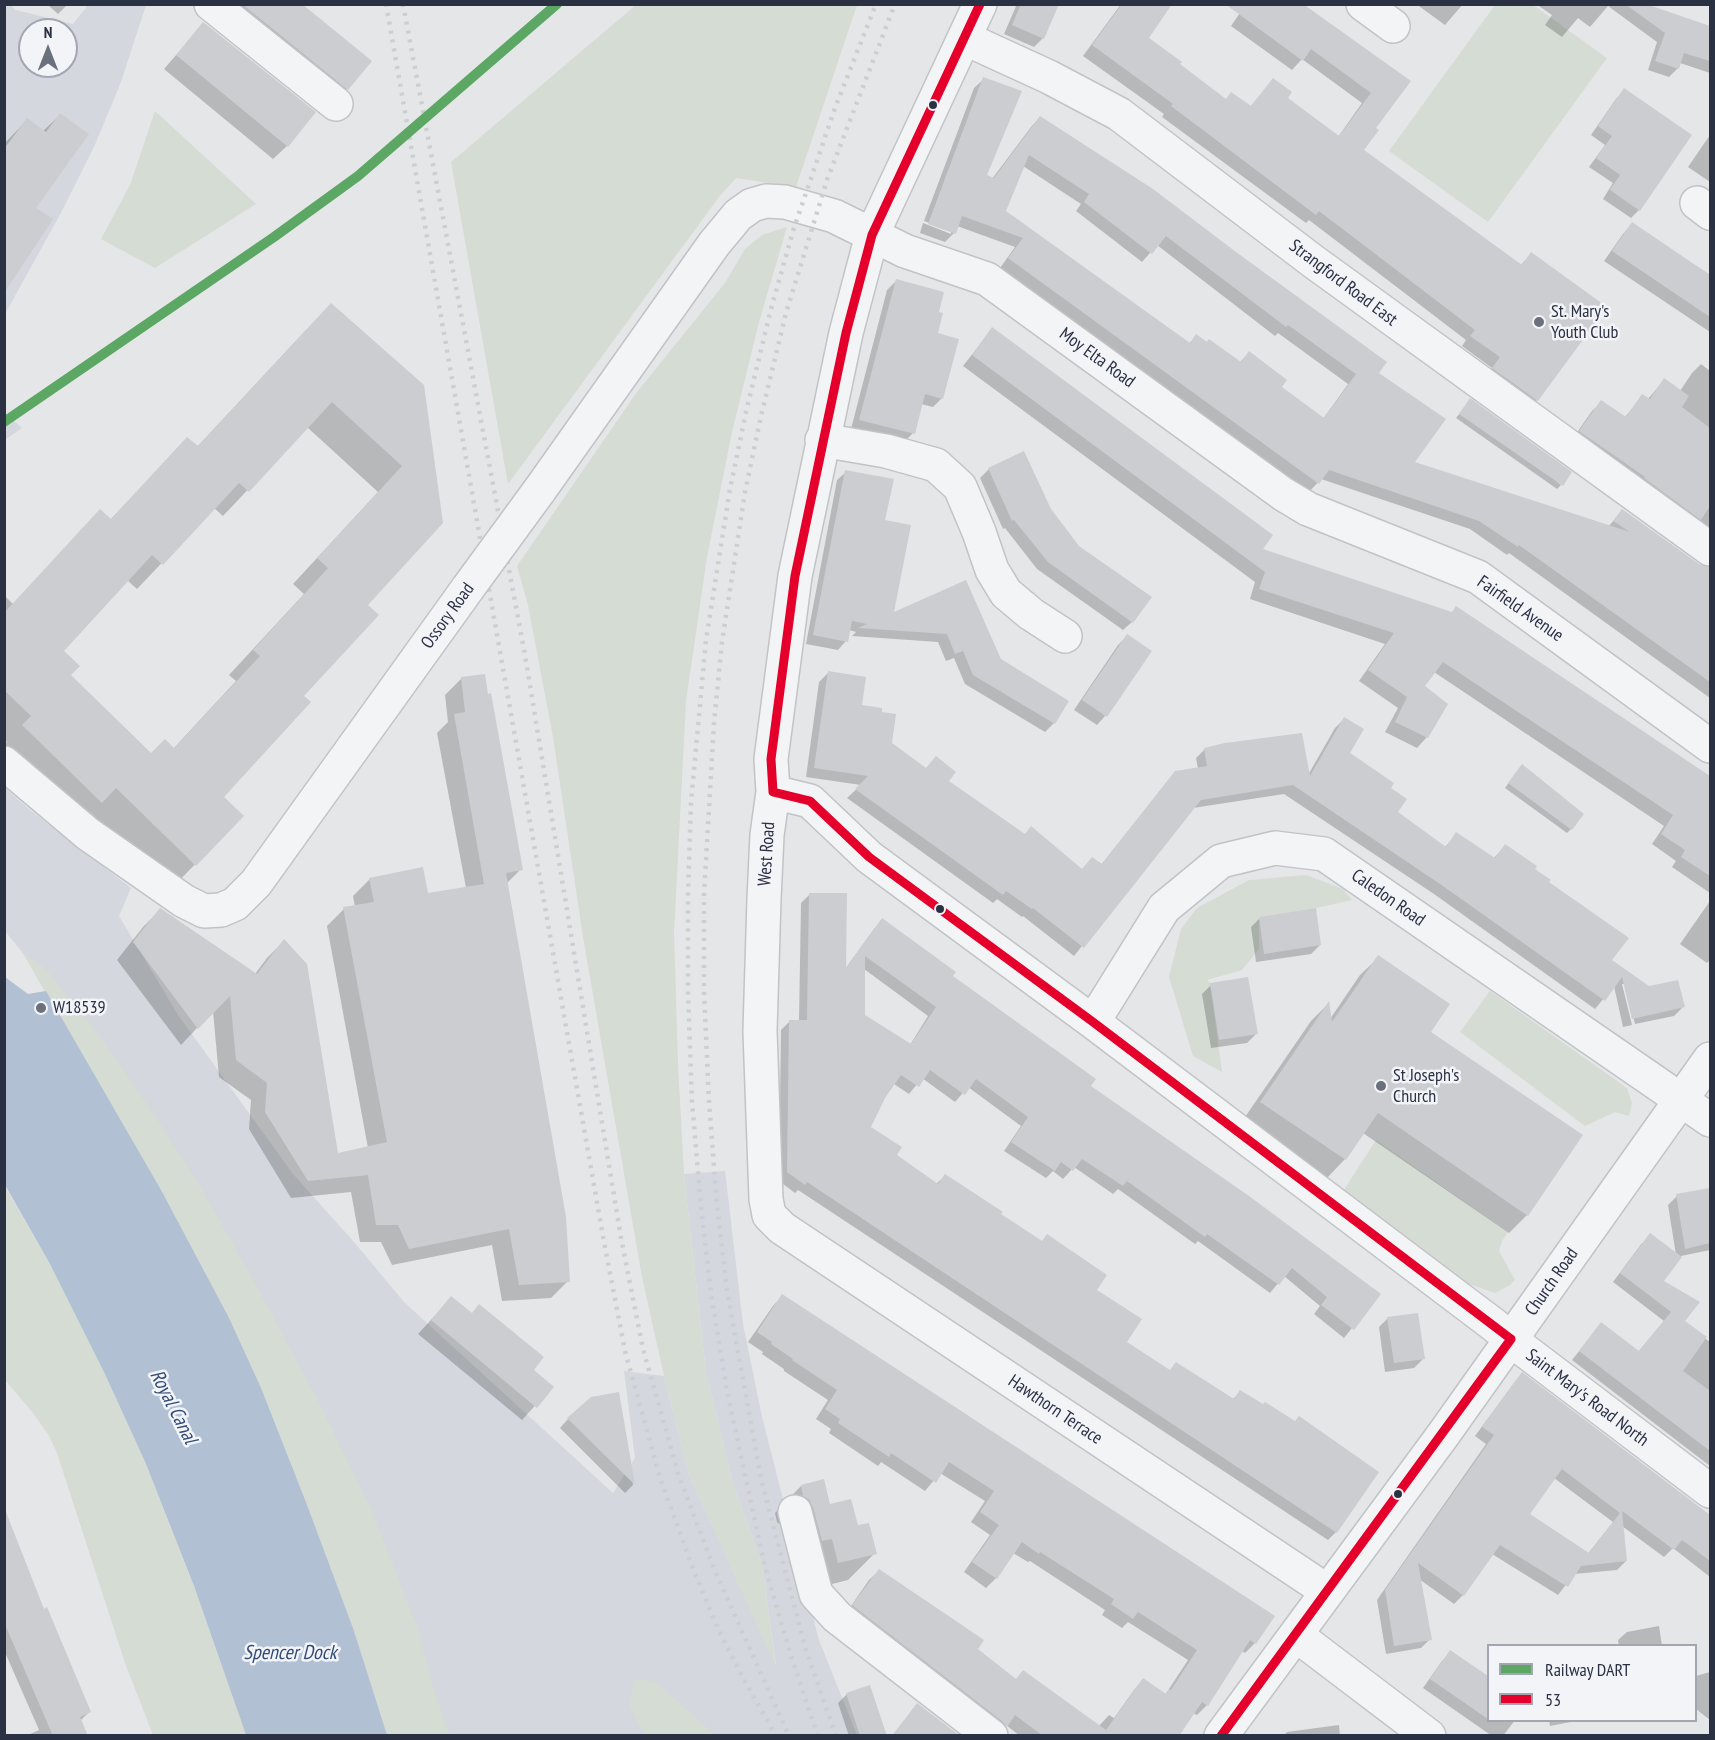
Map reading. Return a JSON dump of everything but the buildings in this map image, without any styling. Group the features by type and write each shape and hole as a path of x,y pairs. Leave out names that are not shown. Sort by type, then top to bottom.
{"street":[{"path":"211,4 336,104"},
{"name":"West Road","path":"782,1228 769,1215 766,1199 760,1031 767,835 773,792 771,759 795,576 846,333 872,236 980,4"},
{"path":"1363,4 1393,26"},
{"name":"Strangford Road East","path":"964,38 1049,77 1119,114 1352,290 1710,549"},
{"name":"Ossory Road","path":"4,763 88,834 184,902 204,911 221,910 235,904 256,883 707,254 738,215 759,202 784,202 834,216 872,236"},
{"name":"Moy Elta Road","path":"872,236 905,251 987,279 1283,494 1308,509"},
{"path":"822,440 886,451 936,465 960,487 992,570 1006,593 1031,614 1065,636"},
{"name":"Fairfield Avenue","path":"1308,509 1478,577 1710,746"},
{"name":"Saint Mary's Road North","path":"773,792 810,801 869,856 1494,1324 1511,1340 1710,1491"},
{"name":"Caledon Road","path":"1093,1022 1164,908 1221,861 1275,848 1324,854 1710,1120"},
{"name":"Church Road","path":"1221,1736 1511,1340 1710,1059"},
{"name":"Hawthorn Terrace","path":"782,1228 1328,1591"},
{"path":"795,1512 816,1594 837,1617 991,1736"},
{"path":"1296,1635 1429,1736"}],"shaded area":[{"path":"637,4 857,5 796,187 736,178 719,197 508,484 451,162"},
{"path":"5,5 49,18 18,18 18,78 78,78 78,18 88,5 146,5 121,82 94,147 62,211 5,314"},
{"path":"1495,5 1533,5 1607,58 1488,222 1389,151"},
{"path":"155,111 256,204 155,268 101,239 130,185"},
{"path":"787,227 759,322 732,432 707,557 686,701 674,932 684,1174 706,1372 733,1484 762,1564 776,1668 689,1475 664,1376 642,1277 583,937 553,737 528,605 517,566 637,392 725,283 745,249 762,235"},
{"path":"4,412 22,428 5,440 4,440"},
{"path":"4,787 30,810 131,888 119,916 178,1015 293,1174 404,1302 613,1493 635,1458 624,1371 664,1376 689,1475 776,1665 762,1564 733,1484 706,1372 684,1174 725,1171 743,1324 762,1417 819,1640 857,1735 387,1735 354,1631 90,1071 23,953 5,931"},
{"path":"1306,875 1343,889 1352,900 1259,917 1259,949 1242,970 1207,980 1210,983 1222,1072 1193,1056 1169,977 1181,929 1197,908 1249,880"},
{"path":"23,953 46,969 95,1030 148,1105 201,1187 250,1274 321,1406 371,1509 417,1626 434,1690 450,1735 387,1735 354,1631 307,1505 261,1388 229,1318 161,1190"},
{"path":"1490,991 1627,1088 1632,1103 1629,1116 1615,1112 1585,1126 1460,1032"},
{"path":"1376,1140 1508,1232 1499,1251 1515,1280 1510,1285 1495,1293 1455,1279 1342,1193"},
{"path":"4,1185 50,1264 104,1372 146,1464 194,1586 246,1735 153,1735 125,1663 57,1453 48,1434 5,1380"},
{"path":"635,1679 655,1681 715,1735 645,1735 629,1706"}],"water":[{"path":"5,977 28,994 46,991 161,1190 229,1318 261,1388 307,1505 354,1631 387,1735 246,1735 194,1586 146,1464 104,1372 50,1264 5,1185"}],"railway":[{"path":"386,4 625,1351 660,1478 695,1574 719,1631 776,1736"},
{"path":"403,4 525,655 621,1238 643,1349 678,1473 696,1521 715,1571 789,1736"},
{"path":"818,1736 790,1653 764,1563 727,1391 711,1293 692,1102 688,992 691,802 706,640 730,489 746,412 793,231 835,108 876,4"},
{"path":"836,1736 806,1650 761,1479 727,1291 717,1205 709,1102 704,991 704,895 714,723 722,642 745,492 761,416 786,313 827,180 895,4"}],"rail line":[{"name":"DART","path":"4,422 274,237 358,176 557,4"}],"transit line":[{"name":"53","path":"773,792 771,759 795,576 846,333 872,235 980,4"},
{"name":"53","path":"773,792 810,801 869,857 1093,1022 1511,1339"},
{"name":"53","path":"1221,1736 1511,1339"}],"place":[{"name":"St. Mary's Youth Club","path":"1539,322"},
{"name":"W18539","path":"41,1008"},
{"name":"St Joseph's Church","path":"1381,1086"}],"water label":[{"name":"Royal Canal","path":"173,1407"},
{"name":"Spencer Dock","path":"290,1653"}]}
